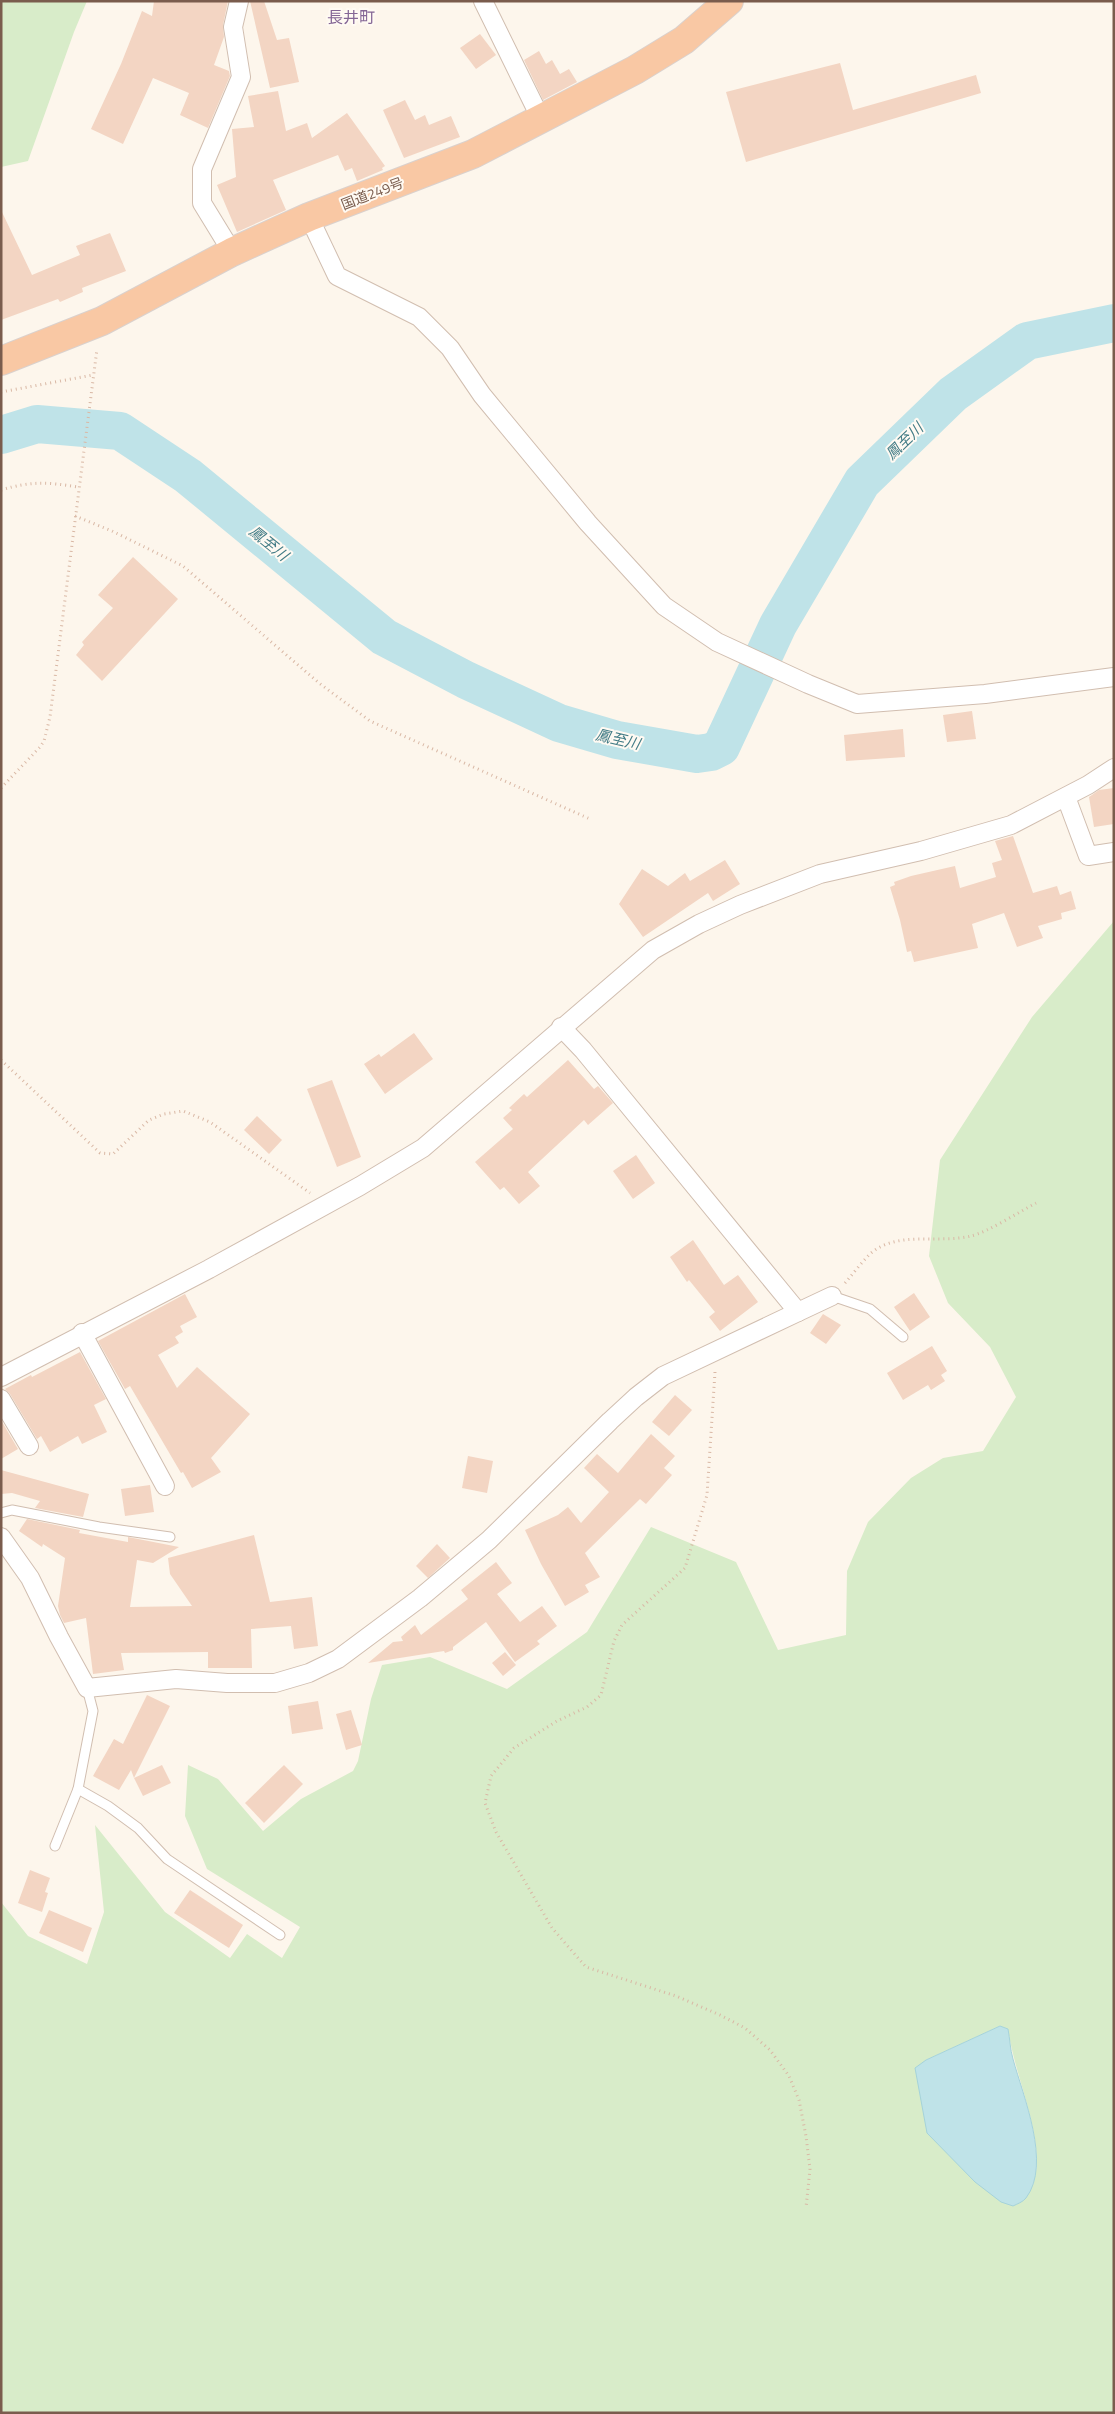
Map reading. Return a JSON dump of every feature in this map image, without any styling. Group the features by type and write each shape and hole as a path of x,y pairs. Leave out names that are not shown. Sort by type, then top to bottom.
{"highway":[{"name":"国道249号","path":"1,361 102,321 232,252 309,217 474,154 635,70 676,45 729,1"}],"street":[{"path":"232,252 202,203 202,169 241,77 233,26 240,1"},
{"path":"483,1 541,119"},
{"path":"309,217 337,276 418,318 450,348 482,395 588,523 626,565 664,606 717,642 808,684 857,704 985,694 1114,677"},
{"path":"1,1377 209,1269 326,1205 423,1148 653,950 740,905 820,874 921,851 1011,825 1066,797 1114,768"},
{"path":"1066,797 1088,856 1114,852"},
{"path":"562,1027 584,1050 798,1312"},
{"path":"1,1537 30,1578 87,1688 176,1679 227,1683 275,1682 309,1673 338,1659 420,1598 489,1540 636,1397 664,1376 832,1296"},
{"path":"82,1334 165,1486"},
{"path":"1,1399 29,1446"}],"lane":[{"path":"832,1296 870,1309 903,1337"},
{"path":"1,1513 12,1510 99,1527 170,1537"},
{"path":"54,1846 78,1789 93,1711 87,1688"},
{"path":"78,1789 108,1806 138,1828 167,1859 280,1935"}],"path":[{"path":"1,788 40,747 46,734 93,375 102,321"},
{"path":"1,392 93,375"},
{"path":"1,490 18,485 46,482 78,488"},
{"path":"75,516 112,531 183,566 319,683 370,721 590,819"},
{"path":"1,1060 100,1153 113,1154 149,1120 164,1114 183,1111 210,1122 326,1205"},
{"path":"832,1296 871,1253 890,1243 902,1239 949,1240 973,1236 1036,1204"},
{"path":"716,1351 708,1495 685,1568 622,1625 614,1641 601,1695 587,1707 557,1721 514,1748 491,1776 485,1803 496,1832 552,1928 586,1967 676,1996 720,2015 745,2028 770,2050 789,2076 799,2100 810,2169 806,2208"}],"green space":[{"path":"1,1 87,1 28,161 1,167"},
{"path":"1114,921 1114,2413 1,2413 1,1902 28,1936 87,1964 104,1912 95,1825 165,1912 230,1958 247,1934 282,1958 300,1927 207,1869 185,1816 188,1765 218,1779 263,1831 301,1799 353,1771 358,1761 371,1699 382,1665 430,1657 507,1689 587,1632 651,1527 736,1562 778,1650 846,1635 847,1571 868,1522 911,1478 943,1458 983,1451 1016,1397 990,1347 948,1303 929,1256 940,1160 1032,1017","holes":["1000,2026 1008,2029 1036,2147 1037,2166 1033,2186 926,2060"]}],"water":[{"path":"1000,2026 1008,2029 1012,2055 1028,2110 1036,2149 1036,2167 1033,2184 1026,2198 1013,2206 1001,2202 975,2182 927,2133 915,2068 926,2060"}],"building":[{"path":"154,1 228,1 223,25 224,37 214,65 229,71 230,76 208,128 180,115 189,93 153,78 123,144 91,129 121,64 142,11 152,16"},
{"path":"250,1 264,1 277,40 289,38 299,82 270,88"},
{"path":"480,34 496,55 476,69 460,48"},
{"path":"539,51 546,64 552,60 560,74 569,69 577,82 543,100 524,60"},
{"path":"840,63 853,110 976,75 981,93 746,162 726,92"},
{"path":"278,91 286,131 307,123 312,138 347,113 385,166 382,168 383,170 357,181 352,168 345,171 338,155 273,180 286,210 237,232 217,185 236,177 232,129 254,127 248,96"},
{"path":"405,100 415,120 425,115 429,125 451,116 460,137 404,158 383,110"},
{"path":"1,210 32,275 80,255 76,246 110,233 126,271 82,288 83,292 60,302 58,299 1,320"},
{"path":"133,557 178,599 102,681 76,655 84,645 82,642 113,608 98,595"},
{"path":"972,711 976,739 947,742 943,715"},
{"path":"903,729 905,757 846,761 844,735"},
{"path":"1114,788 1114,824 1094,827 1089,797 1099,790"},
{"path":"1013,836 1033,893 1057,886 1060,895 1071,891 1076,909 1061,913 1062,919 1038,926 1043,938 1017,947 1004,913 972,924 978,948 914,962 911,951 907,952 890,887 895,885 894,882 911,876 955,866 960,888 996,877 992,863 1002,860 995,841"},
{"path":"725,860 740,884 713,901 708,893 643,937 619,904 642,869 668,886 685,873 690,881"},
{"path":"414,1033 433,1059 385,1094 364,1064 379,1054 381,1057"},
{"path":"568,1060 594,1089 598,1086 613,1103 588,1125 584,1120 528,1172 540,1186 519,1204 504,1187 500,1190 475,1162 513,1129 503,1118 512,1110 509,1108 524,1094 527,1097"},
{"path":"332,1080 361,1157 337,1167 307,1089"},
{"path":"257,1116 282,1140 269,1154 244,1130"},
{"path":"636,1155 655,1183 633,1199 613,1171"},
{"path":"693,1240 724,1285 738,1275 758,1302 720,1331 709,1317 715,1312 689,1280 687,1282 670,1257"},
{"path":"914,1293 930,1317 910,1331 894,1307"},
{"path":"185,1294 197,1317 180,1326 183,1332 175,1337 179,1343 158,1355 177,1388 197,1367 250,1414 211,1458 221,1472 192,1488 183,1472 181,1473 130,1386 125,1389 98,1341"},
{"path":"823,1314 841,1325 826,1344 810,1333"},
{"path":"932,1346 947,1371 941,1375 945,1381 931,1390 928,1385 903,1400 887,1373"},
{"path":"80,1352 106,1399 94,1405 107,1432 82,1444 78,1436 50,1452 41,1436 37,1439 10,1394 5,1389"},
{"path":"675,1395 692,1410 669,1436 652,1422"},
{"path":"1,1420 18,1449 1,1459"},
{"path":"651,1434 675,1456 664,1468 672,1475 646,1504 640,1499 585,1553 600,1577 585,1585 589,1592 565,1606 541,1564 525,1530 558,1515 568,1507 581,1523 609,1492 584,1468 597,1454 618,1473"},
{"path":"468,1456 493,1461 487,1493 462,1488"},
{"path":"1,1470 89,1494 83,1517 35,1508 40,1501 12,1493 1,1494"},
{"path":"150,1485 154,1512 125,1516 121,1489"},
{"path":"27,1519 80,1530 79,1533 128,1542 128,1537 179,1547 153,1563 137,1560 130,1607 192,1606 170,1574 168,1558 254,1535 270,1602 312,1597 318,1646 294,1649 291,1626 251,1629 252,1668 208,1668 208,1652 121,1653 124,1670 93,1674 86,1618 64,1623 60,1615 58,1606 65,1558 43,1544 42,1547 19,1531"},
{"path":"437,1544 450,1558 428,1578 416,1566"},
{"path":"496,1562 512,1583 497,1594 520,1622 542,1606 557,1626 537,1641 540,1644 515,1662 486,1622 453,1647 453,1650 445,1653 444,1651 368,1663 393,1642 403,1641 401,1637 415,1625 421,1635 468,1599 461,1590"},
{"path":"505,1652 516,1665 503,1676 492,1663"},
{"path":"147,1695 170,1706 134,1778 131,1770 119,1790 93,1776 114,1739 123,1744"},
{"path":"318,1701 323,1729 292,1734 288,1706"},
{"path":"351,1710 362,1745 346,1750 336,1714"},
{"path":"162,1765 171,1783 143,1796 134,1778"},
{"path":"284,1765 303,1784 264,1823 245,1803"},
{"path":"30,1870 50,1878 45,1892 48,1893 42,1912 18,1903"},
{"path":"190,1890 243,1925 229,1948 174,1913"},
{"path":"49,1910 92,1928 83,1952 39,1933"}],"waterway":[{"name":"鳳至川","path":"1,435 37,424 120,431 188,476 384,637 466,680 559,723 617,740 697,754 711,752 721,747 778,625 862,482 953,394 1027,341 1114,323"}],"district":[{"name":"長井町","path":"351,17"}]}
